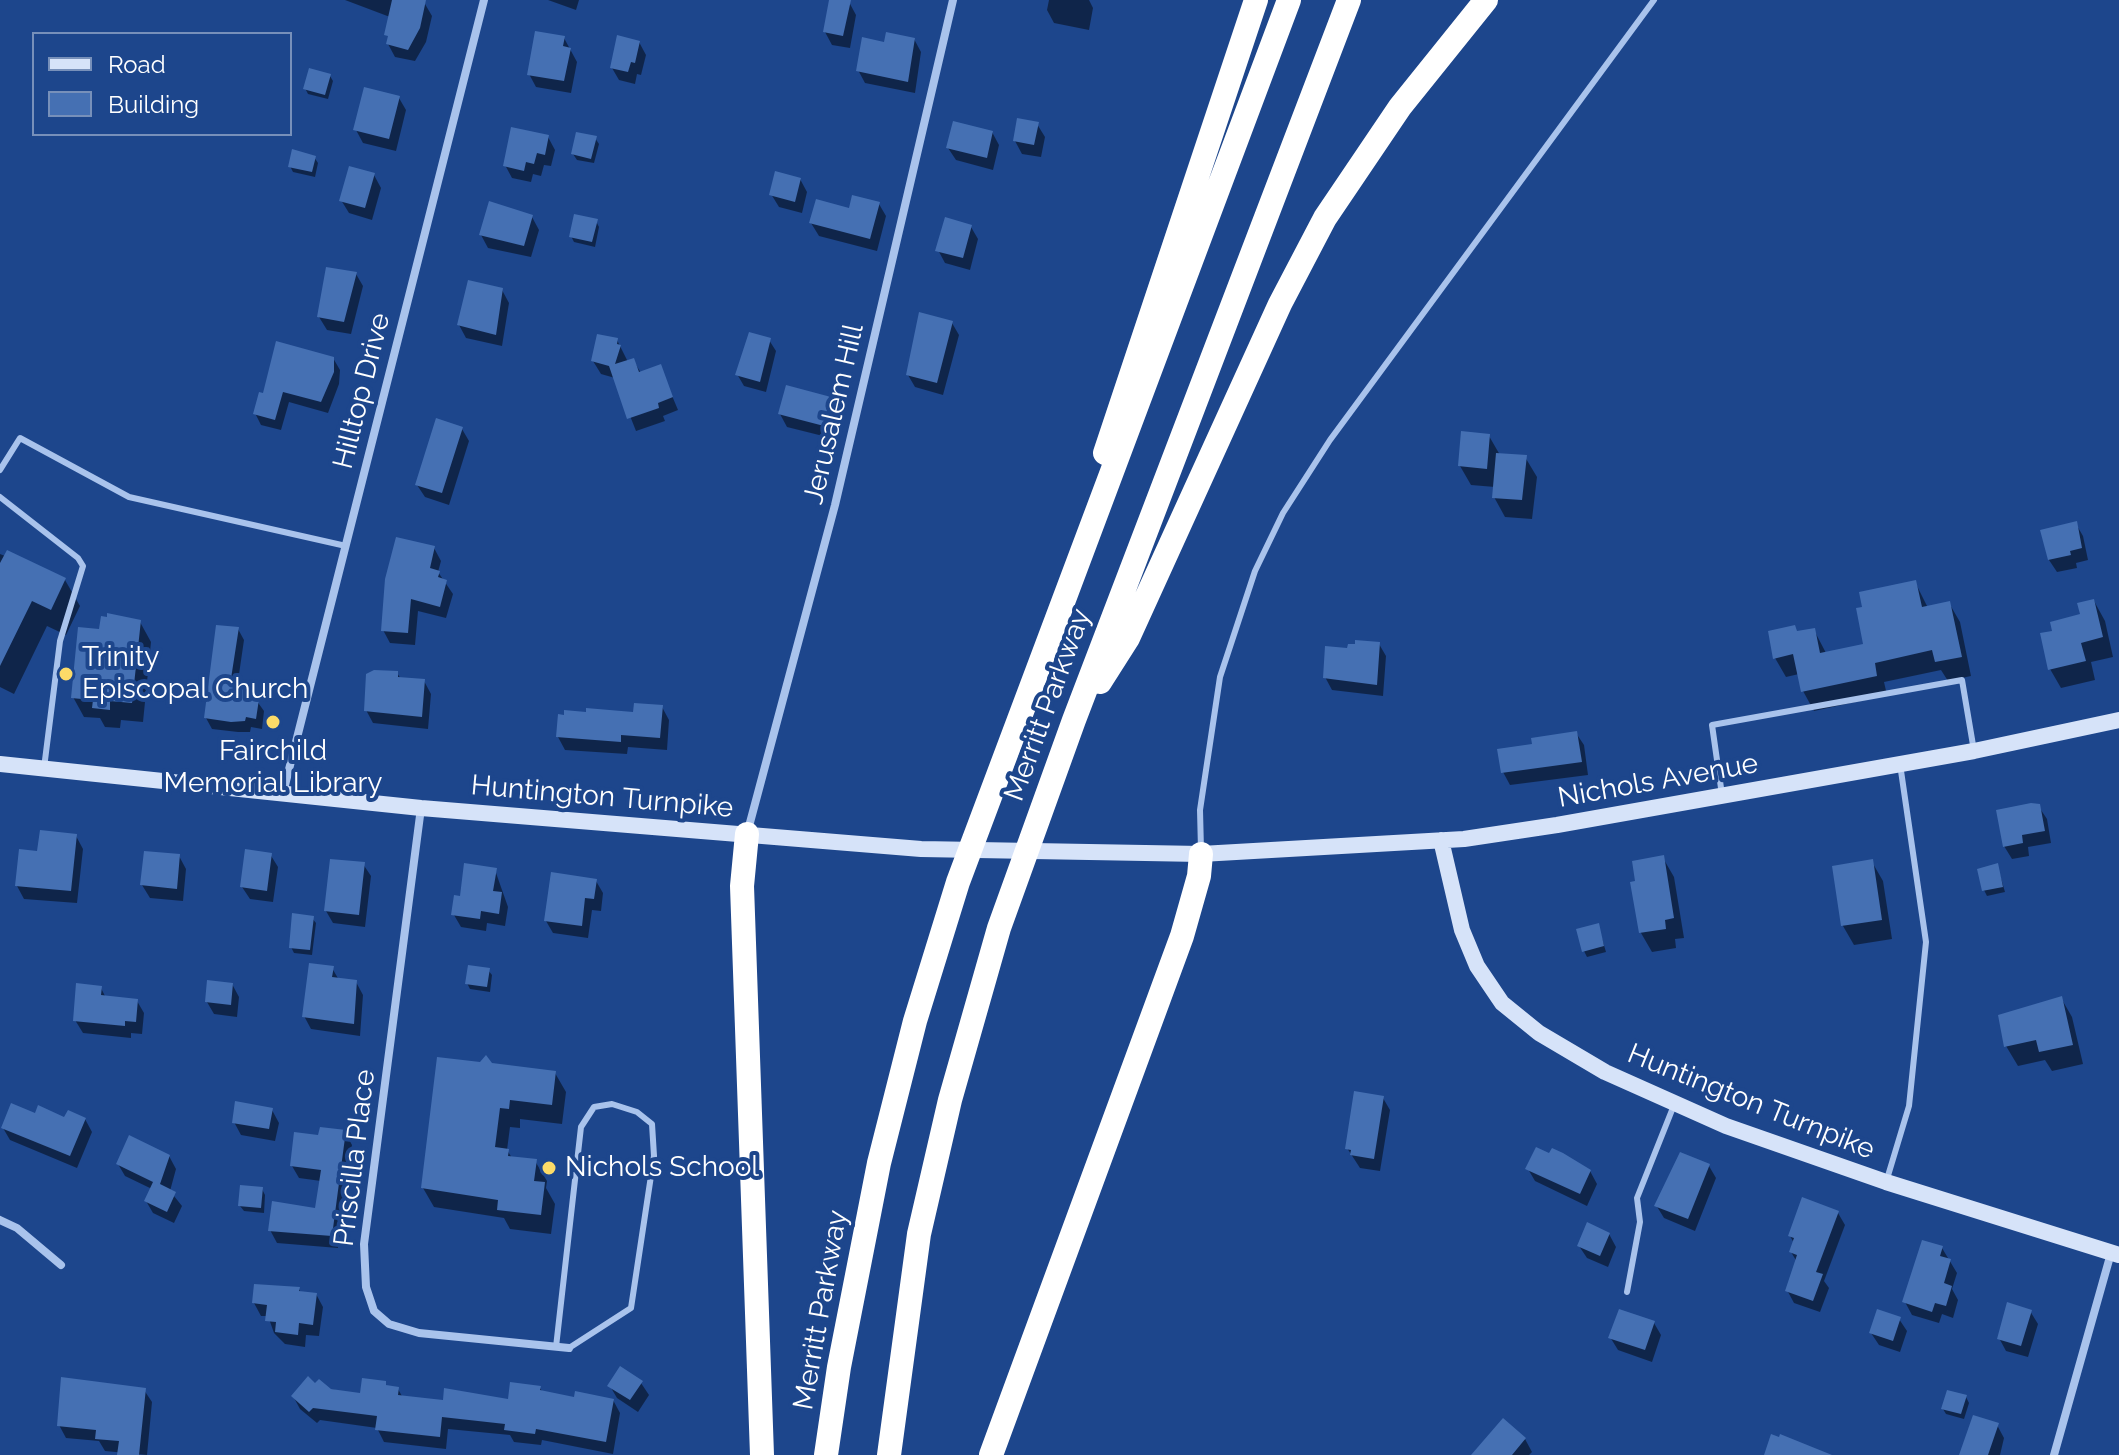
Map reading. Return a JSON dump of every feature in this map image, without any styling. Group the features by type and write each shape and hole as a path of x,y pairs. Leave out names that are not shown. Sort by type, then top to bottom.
{"highway":[{"path":"1066,595 1113,423 1256,0"},
{"name":"Merritt Parkway","path":"826,1455 839,1367 879,1163 915,1021 958,882 1289,0"},
{"name":"Merritt Parkway","path":"889,1455 919,1234 950,1100 999,928 1074,720 1349,0"},
{"path":"1074,720 1128,638 1280,304 1325,218 1400,107 1486,0"},
{"path":"747,834 742,902 762,1455"},
{"path":"991,1455 1182,936 1199,876 1201,854"}],"main road":[{"name":"Nichols Avenue","path":"1201,854 1441,840 1557,825 1974,751 2119,720"},
{"name":"Huntington Turnpike","path":"0,764 43,772 421,808 921,849 1201,854"},
{"name":"Huntington Turnpike","path":"1441,840 1462,930 1477,966 1502,1003 1539,1033 1605,1072 1674,1105 1886,1182 2115,1254"}],"street":[{"name":"Hilltop Drive","path":"283,793 484,0"},
{"name":"Jerusalem Hill","path":"747,834 835,505 953,0"},
{"name":"Priscilla Place","path":"421,808 364,1244 366,1287 374,1311 389,1324 419,1333 569,1348"},
{"path":"0,1220 17,1228 61,1265"},
{"path":"2054,1455 2115,1254"}],"lane":[{"path":"1201,854 1200,810 1220,677 1255,571 1283,513 1330,440 1654,0"},
{"path":"0,470 20,438 129,497 346,546"},
{"path":"0,497 78,558 83,566 60,641 43,772"},
{"path":"1723,797 1712,725 1962,680 1974,751"},
{"path":"1886,1182 1909,1106 1926,942 1900,763"},
{"path":"556,1347 581,1127 594,1107 612,1104 637,1112 652,1124 654,1156 631,1308 569,1348"},
{"path":"1627,1292 1640,1222 1637,1198 1674,1105"}],"building":[{"path":"392,0 426,0 420,28 408,50 386,44 388,36 384,35"},
{"path":"829,0 851,0 843,36 823,32"},
{"path":"535,31 565,36 563,46 571,48 564,81 527,75"},
{"path":"886,32 915,38 908,82 856,71 862,37 884,42"},
{"path":"617,35 640,41 635,63 631,62 628,72 610,68"},
{"path":"309,68 331,74 325,95 303,89"},
{"path":"364,87 400,96 389,139 353,130"},
{"path":"1017,118 1039,122 1034,145 1013,141"},
{"path":"953,121 993,131 987,158 946,148"},
{"path":"511,127 549,135 545,155 537,153 534,164 526,162 524,171 503,166"},
{"path":"576,132 597,136 591,159 571,154"},
{"path":"292,149 316,156 312,172 288,167"},
{"path":"349,166 375,173 365,208 339,201"},
{"path":"775,171 801,178 795,202 769,195"},
{"path":"852,195 880,202 870,239 809,223 816,199 849,208"},
{"path":"489,201 533,215 524,246 479,235"},
{"path":"574,214 598,219 592,242 569,237"},
{"path":"945,217 972,225 963,258 935,251"},
{"path":"326,267 357,272 344,322 317,317"},
{"path":"468,280 503,288 496,335 457,325"},
{"path":"919,312 953,321 937,383 906,375"},
{"path":"749,332 771,338 760,382 735,375"},
{"path":"597,334 618,338 617,344 621,345 615,364 634,358 639,372 661,364 673,397 658,403 659,408 627,419 609,366 591,361"},
{"path":"276,341 334,357 334,372 321,402 283,392 275,420 253,414 259,392 263,393"},
{"path":"786,385 831,397 824,426 778,414"},
{"path":"436,418 463,427 442,493 415,485"},
{"path":"1461,431 1490,434 1487,469 1458,466"},
{"path":"1496,453 1527,455 1522,500 1492,498"},
{"path":"2077,521 2082,548 2070,551 2071,555 2048,560 2040,530"},
{"path":"396,537 435,546 430,568 440,571 438,577 447,580 440,607 411,599 408,633 381,631 385,579"},
{"name":"Trinity Episcopal Church","path":"7,550 66,578 51,610 32,601 0,666 0,563"},
{"path":"1916,580 1922,607 1950,601 1962,657 1935,662 1932,650 1875,663 1877,676 1801,692 1793,654 1773,659 1768,631 1795,625 1797,631 1815,628 1820,653 1863,644 1856,608 1862,607 1859,592"},
{"path":"2094,599 2103,637 2081,643 2086,661 2048,670 2040,633 2052,631 2050,622 2080,614 2077,603"},
{"path":"107,613 141,620 132,703 110,701 110,710 92,708 93,700 71,698 78,627 99,629 101,616 107,617"},
{"path":"216,625 239,627 230,685 250,688 249,697 259,699 256,719 246,717 245,721 231,722 204,718"},
{"path":"1355,640 1380,642 1377,685 1323,678 1325,646 1347,648 1348,644 1355,644"},
{"path":"374,670 398,671 398,677 425,679 422,717 364,711 366,674"},
{"path":"634,703 663,705 660,738 621,735 621,742 556,737 558,714 564,715 564,710 586,712 586,708 633,712"},
{"path":"1577,731 1582,762 1501,773 1497,749 1532,744 1531,738"},
{"path":"2040,804 2045,831 2022,835 2023,843 2003,847 1996,810"},
{"path":"40,830 77,834 71,891 15,886 19,849 37,851"},
{"path":"245,849 272,853 267,891 240,887"},
{"path":"144,851 180,854 177,889 140,885"},
{"path":"1664,855 1674,918 1665,920 1666,929 1639,933 1630,882 1635,881 1632,861"},
{"path":"330,859 365,862 359,915 324,911"},
{"path":"1873,859 1882,920 1841,926 1832,866"},
{"path":"464,863 497,868 493,891 502,892 499,914 481,911 480,919 451,915 454,895 460,896"},
{"path":"1998,863 2003,887 1982,891 1977,869"},
{"path":"551,872 597,879 594,899 585,898 582,926 544,921"},
{"path":"292,913 314,916 310,950 289,948"},
{"path":"1599,923 1604,946 1582,952 1576,929"},
{"path":"309,963 334,966 332,977 357,980 354,1024 302,1017"},
{"path":"468,965 490,968 487,987 465,984"},
{"path":"207,980 233,983 231,1005 205,1002"},
{"path":"76,983 102,986 101,995 138,999 136,1022 125,1021 125,1026 73,1021"},
{"path":"2062,996 2073,1045 2039,1052 2036,1040 2004,1047 1998,1015"},
{"path":"486,1055 492,1063 556,1071 552,1105 510,1100 509,1109 500,1108 495,1147 509,1149 508,1156 537,1159 534,1181 545,1182 541,1215 497,1210 498,1200 421,1188 437,1057 480,1062"},
{"path":"1354,1091 1384,1096 1374,1159 1350,1155 1351,1150 1345,1149"},
{"path":"235,1101 273,1108 269,1129 232,1123"},
{"path":"11,1103 35,1113 38,1105 64,1117 68,1110 86,1118 70,1156 1,1128"},
{"path":"320,1127 346,1130 332,1236 268,1231 272,1201 315,1208 321,1170 290,1166 294,1132 318,1135"},
{"path":"129,1135 170,1155 160,1184 176,1192 167,1212 144,1201 153,1182 116,1164"},
{"path":"1536,1147 1549,1153 1552,1148 1591,1170 1580,1194 1525,1169"},
{"path":"1680,1152 1710,1164 1688,1219 1654,1206"},
{"path":"240,1185 263,1187 261,1208 238,1206"},
{"path":"1802,1197 1839,1211 1816,1272 1823,1274 1813,1301 1785,1291 1797,1255 1789,1252 1794,1238 1788,1236"},
{"path":"1587,1222 1610,1233 1600,1256 1577,1246"},
{"path":"1922,1240 1943,1246 1940,1256 1951,1259 1944,1283 1952,1286 1946,1306 1935,1303 1932,1312 1902,1302"},
{"path":"254,1284 300,1287 299,1291 317,1293 313,1325 299,1323 298,1335 275,1332 276,1322 265,1321 267,1305 252,1303"},
{"path":"2007,1302 2032,1310 2021,1346 1997,1339"},
{"path":"1619,1309 1655,1321 1645,1350 1608,1338"},
{"path":"1877,1309 1901,1317 1893,1341 1869,1333"},
{"path":"620,1366 643,1381 630,1400 607,1386"},
{"path":"308,1376 315,1383 319,1379 331,1389 360,1393 362,1378 386,1381 386,1385 399,1387 398,1395 443,1400 444,1388 508,1399 510,1382 541,1386 540,1390 574,1397 575,1391 614,1399 606,1442 536,1429 535,1434 504,1430 505,1424 442,1417 440,1437 375,1430 377,1416 313,1408 309,1412 291,1396"},
{"path":"61,1377 146,1388 139,1455 117,1455 119,1441 95,1439 96,1430 57,1426"},
{"path":"1947,1390 1967,1395 1961,1414 1941,1409"},
{"path":"1973,1415 1999,1423 1988,1455 1959,1455"},
{"path":"1503,1418 1526,1438 1512,1455 1471,1455"},
{"path":"1771,1434 1779,1437 1780,1434 1832,1455 1764,1455"}],"place":[{"name":"Trinity Episcopal Church","path":"66,674"},
{"name":"Fairchild Memorial Library","path":"273,722"},
{"name":"Nichols School","path":"549,1168"}]}
